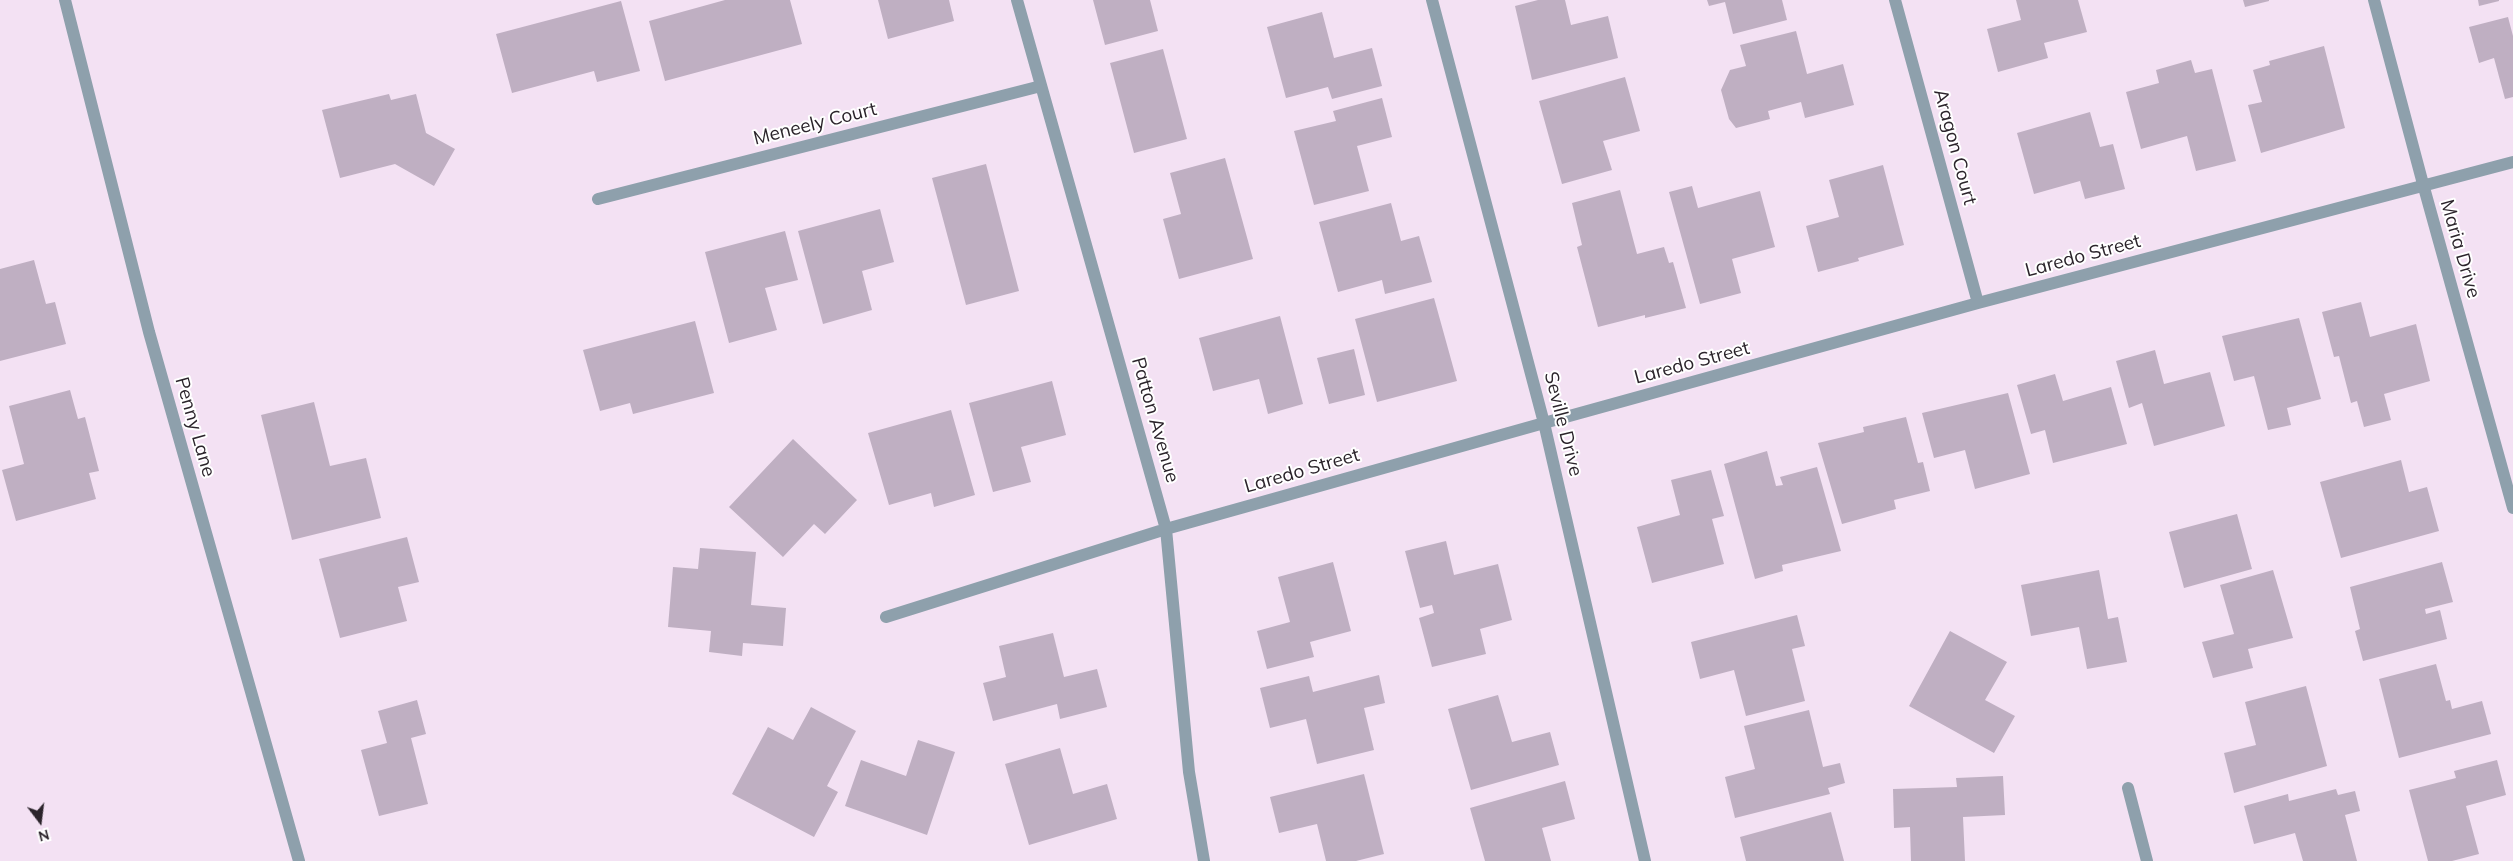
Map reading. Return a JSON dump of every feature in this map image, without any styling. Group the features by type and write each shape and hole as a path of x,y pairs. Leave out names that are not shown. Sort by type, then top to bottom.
{"street":[{"name":"Penny Lane","path":"65,0 149,332 299,861"},
{"name":"Patton Avenue","path":"1017,0 1166,529 1189,772 1204,861"},
{"name":"Seville Drive","path":"1432,0 1544,423 1645,861"},
{"name":"Aragon Court","path":"1895,0 1978,304"},
{"name":"Maria Drive","path":"2374,0 2513,508"},
{"name":"Meneely Court","path":"598,199 1040,86"},
{"name":"Laredo Street","path":"886,617 1166,529 1544,423 2423,184 2513,162"},
{"path":"2128,788 2147,861"}],"building":[{"path":"725,0 790,0 802,44 665,81 649,21"},
{"path":"878,0 949,0 954,21 888,39"},
{"path":"1093,0 1150,0 1158,31 1105,45"},
{"path":"1538,0 1565,0 1571,25 1608,16 1618,58 1532,80 1515,6"},
{"path":"1707,0 1782,0 1787,20 1733,34 1725,2 1709,6"},
{"path":"2016,0 2078,0 2087,32 2044,43 2048,58 1998,72 1987,29 2021,20"},
{"path":"2243,0 2269,0 2269,1 2245,7"},
{"path":"2478,0 2499,0 2499,1 2479,6"},
{"path":"621,1 640,71 597,82 594,71 512,93 496,34"},
{"path":"1322,12 1334,58 1372,48 1382,86 1332,99 1328,87 1286,98 1267,27"},
{"path":"2508,17 2513,36 2513,97 2505,99 2494,58 2479,63 2469,27"},
{"path":"1796,31 1807,74 1843,64 1854,105 1805,118 1801,102 1768,111 1770,119 1736,128 1729,119 1721,90 1730,70 1746,66 1740,45"},
{"path":"2324,46 2345,128 2261,153 2248,105 2262,102 2253,70 2270,65 2269,61"},
{"path":"1163,49 1187,139 1134,153 1110,63"},
{"path":"2191,60 2195,73 2212,69 2236,161 2196,171 2187,136 2141,149 2126,92 2159,83 2156,70"},
{"path":"1625,77 1640,131 1603,141 1612,170 1562,184 1539,101"},
{"path":"389,94 391,100 416,94 426,133 455,149 434,186 395,164 340,178 322,110"},
{"path":"1382,98 1392,137 1357,146 1369,191 1314,205 1294,131 1336,121 1333,111"},
{"path":"2090,112 2100,147 2113,144 2125,189 2085,199 2080,181 2034,194 2017,133"},
{"path":"1225,158 1253,259 1179,279 1163,219 1181,214 1170,173"},
{"path":"986,164 1019,291 966,305 932,178"},
{"path":"1883,165 1904,245 1858,258 1859,261 1818,272 1806,226 1839,217 1829,180"},
{"path":"1692,186 1698,208 1760,191 1775,247 1732,259 1741,293 1700,304 1669,192"},
{"path":"1620,190 1637,254 1664,247 1669,263 1673,262 1686,308 1645,318 1645,315 1598,327 1577,247 1582,245 1572,203"},
{"path":"1391,203 1401,241 1419,236 1432,282 1385,294 1382,280 1338,292 1319,222"},
{"path":"880,209 894,262 862,271 872,310 823,324 798,231"},
{"path":"785,231 798,280 765,288 777,330 729,343 705,252"},
{"path":"34,260 46,304 55,302 66,344 0,361 0,269"},
{"path":"1434,298 1457,381 1377,402 1355,319"},
{"path":"2361,302 2370,337 2416,324 2430,381 2384,394 2391,420 2364,427 2357,401 2351,403 2339,356 2334,357 2322,312"},
{"path":"1280,316 1303,404 1268,414 1259,379 1213,391 1199,338"},
{"path":"2299,318 2321,399 2287,408 2291,425 2268,430 2254,376 2234,381 2222,336"},
{"path":"695,321 714,393 633,414 630,403 600,411 583,350"},
{"path":"1354,349 1365,395 1329,404 1317,358"},
{"path":"2155,350 2164,384 2210,372 2225,426 2154,446 2142,403 2129,408 2116,361"},
{"path":"2055,374 2063,401 2111,387 2127,444 2053,463 2045,430 2031,434 2017,385"},
{"path":"1052,381 1066,435 1021,447 1031,482 993,492 969,403"},
{"path":"70,390 78,419 85,417 99,471 89,473 96,499 16,521 2,470 24,464 9,406"},
{"path":"2008,393 2030,474 1975,489 1965,450 1934,458 1922,413"},
{"path":"314,402 330,466 366,458 381,518 292,540 261,415"},
{"path":"951,410 975,495 934,507 931,493 889,505 868,433"},
{"path":"1906,417 1918,463 1923,462 1930,491 1894,500 1896,509 1842,524 1818,443 1864,432 1863,427"},
{"path":"793,439 857,500 825,534 814,524 783,557 729,507"},
{"path":"1767,451 1776,486 1783,485 1780,477 1817,467 1841,551 1782,565 1783,571 1755,579 1724,464"},
{"path":"2401,460 2409,492 2427,487 2439,531 2341,558 2320,482"},
{"path":"1711,470 1724,516 1712,519 1724,564 1652,583 1637,527 1680,515 1671,480"},
{"path":"2237,514 2252,569 2184,588 2169,532"},
{"path":"407,537 419,582 398,587 407,621 340,638 319,559"},
{"path":"1446,541 1454,575 1498,564 1512,620 1480,629 1486,654 1432,667 1419,618 1434,613 1432,605 1420,608 1405,551"},
{"path":"700,548 756,552 751,605 786,608 783,646 743,643 742,656 709,652 711,631 668,627 673,567 698,569"},
{"path":"1333,562 1351,631 1310,642 1314,657 1267,669 1257,631 1290,622 1278,577"},
{"path":"2442,562 2453,602 2425,609 2426,614 2440,610 2447,639 2363,661 2355,631 2360,629 2350,587"},
{"path":"2099,570 2108,619 2118,617 2127,662 2087,669 2079,627 2031,636 2021,585"},
{"path":"2273,570 2293,638 2248,649 2253,668 2213,678 2202,642 2234,634 2220,585"},
{"path":"1797,615 1805,646 1792,649 1805,701 1746,716 1734,670 1700,679 1691,642"},
{"path":"1950,631 2007,662 1985,700 2015,716 1994,753 1909,706"},
{"path":"1053,633 1064,677 1097,669 1107,707 1060,719 1057,704 993,721 983,683 1006,677 999,646"},
{"path":"2436,664 2446,701 2450,700 2452,709 2482,701 2491,734 2399,758 2379,679"},
{"path":"1379,675 1385,703 1364,708 1374,750 1317,764 1306,719 1270,728 1260,688 1309,676 1313,692"},
{"path":"2306,686 2327,766 2234,793 2224,753 2256,745 2245,702"},
{"path":"1498,695 1512,742 1550,732 1559,765 1471,790 1448,709"},
{"path":"417,700 426,734 411,738 428,804 379,816 361,750 387,743 378,711"},
{"path":"811,707 856,731 827,786 838,792 814,837 732,794 768,727 793,740"},
{"path":"1809,710 1823,767 1840,763 1845,783 1828,788 1830,794 1735,818 1725,777 1755,769 1744,726"},
{"path":"918,740 955,752 927,835 845,806 861,760 906,776"},
{"path":"1060,748 1073,794 1107,784 1117,819 1029,845 1005,764"},
{"path":"2497,760 2506,795 2466,806 2479,854 2452,861 2428,861 2409,790 2456,778 2454,771"},
{"path":"1364,774 1384,854 1356,861 1326,861 1317,824 1279,833 1270,797"},
{"path":"2003,776 2005,815 1963,817 1965,861 1911,861 1910,827 1894,828 1893,789 1957,787 1956,778"},
{"path":"1565,781 1575,819 1542,828 1551,861 1485,861 1470,808"},
{"path":"2336,789 2338,795 2355,791 2360,811 2345,815 2357,861 2303,861 2295,833 2254,844 2244,806 2288,794 2289,801"},
{"path":"1831,812 1844,861 1746,861 1740,837"}]}
